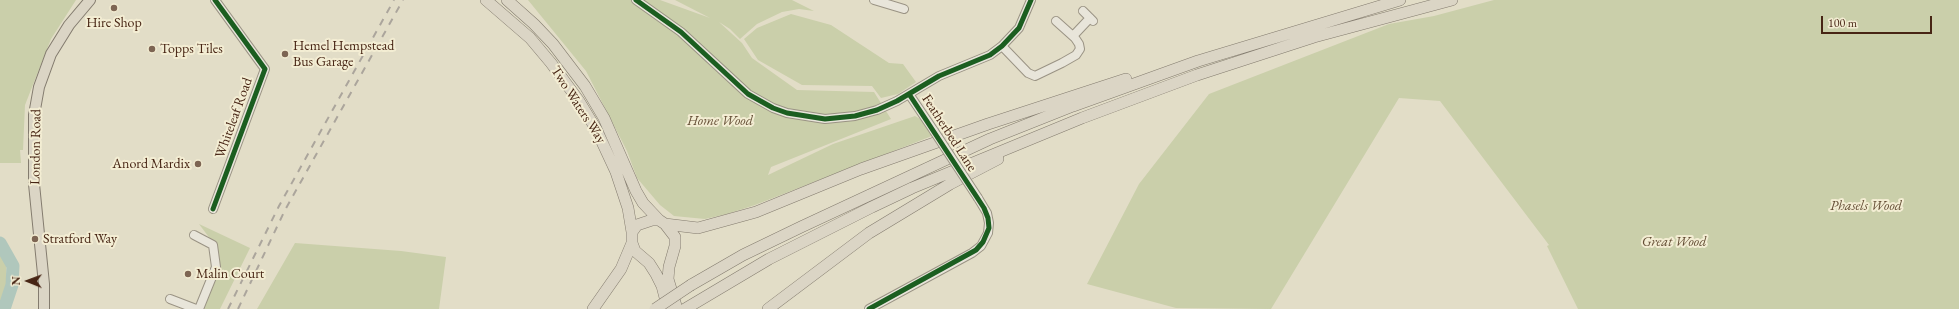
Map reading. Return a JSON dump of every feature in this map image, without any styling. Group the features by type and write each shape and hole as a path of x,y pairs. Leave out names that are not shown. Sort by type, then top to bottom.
{"highway":[{"name":"Two Waters Way","path":"486,0 530,38 551,63 579,101 596,129 616,172 628,208 632,238"},
{"name":"Two Waters Way","path":"506,0 534,24 553,44 585,86 604,118 642,203 672,230 675,237 675,246 669,267 668,279 677,309"},
{"path":"655,309 691,285 743,255 801,226 990,139 1073,106 1198,61 1400,0"},
{"path":"685,309 769,259 912,188 1082,118 1197,75 1314,37 1452,0"},
{"path":"593,309 621,269 637,225 645,221 662,222 698,228 738,218 861,169 988,124 1174,64 1198,61"},
{"path":"768,309 869,233 950,184 992,163 1020,144"},
{"path":"632,238 636,251 649,264 656,274 662,286 668,309"}],"main road":[{"name":"London Road","path":"44,309 44,284 34,184 34,115 39,87 51,54 69,25 90,0"}],"street":[{"name":"Whiteleaf Road","path":"213,209 264,69 215,0"},
{"name":"Featherbed Lane","path":"636,0 681,32 748,94 767,105 787,113 825,119 850,117 877,110 909,94 987,213 989,223 988,233 981,246 972,253 868,309"},
{"path":"874,0 904,9"},
{"path":"909,94 939,76 990,55 1002,46 1020,28 1031,0"},
{"path":"1073,36 1092,20 1083,11"},
{"path":"1002,46 1028,73 1035,76 1076,55 1080,49 1079,44 1073,36 1056,21"},
{"path":"194,235 213,245 216,268 200,309"},
{"path":"170,299 196,309"}],"green space":[{"path":"0,0 76,0 51,39 25,105 23,150 20,150 21,163 0,163"},
{"name":"Home Wood","path":"528,0 660,0 710,18 675,0 792,0 814,11 799,9 782,12 757,24 740,39 730,29 719,22 742,43 752,58 797,90 874,92 891,119 771,167 768,175 833,144 915,116 922,120 932,136 755,205 727,214 705,219 674,216 660,205 637,178 627,151 586,71"},
{"path":"1494,0 1959,0 1959,309 1578,309 1547,246 1549,245 1440,101 1399,98 1271,309 1176,308 1087,284 1139,184 1209,94 1389,24 1434,16"},
{"path":"791,14 831,25 889,63 903,64 916,82 898,94 881,98 872,86 802,85 758,60 744,39 757,28"},
{"path":"199,224 250,248 220,309 200,309 219,269 217,248"},
{"path":"295,243 401,251 446,257 439,309 257,309"},
{"path":"0,254 6,263 7,287 0,303"}],"waterway":[{"path":"0,243 13,266 12,285 4,309"}],"railway":[{"path":"228,309 279,206 394,0"},
{"path":"238,309 285,210 403,0"}],"cycle path":[{"path":"213,209 265,69 215,0"},
{"path":"636,0 681,32 748,94 773,108 787,113 825,119 855,116 877,110 897,101 939,76 990,55 1002,46 1019,28 1031,0"},
{"path":"869,309 976,250 983,242 989,228 988,218 984,208 909,94"}],"place":[{"name":"Hire Shop","path":"114,8"},
{"name":"Topps Tiles","path":"152,49"},
{"name":"Hemel Hempstead Bus Garage","path":"285,54"},
{"name":"Anord Mardix","path":"198,164"},
{"name":"Stratford Way","path":"35,239"},
{"name":"Malin Court","path":"188,274"}],"park label":[{"name":"Phasels Wood","path":"1866,206"},
{"name":"Great Wood","path":"1674,242"}]}
